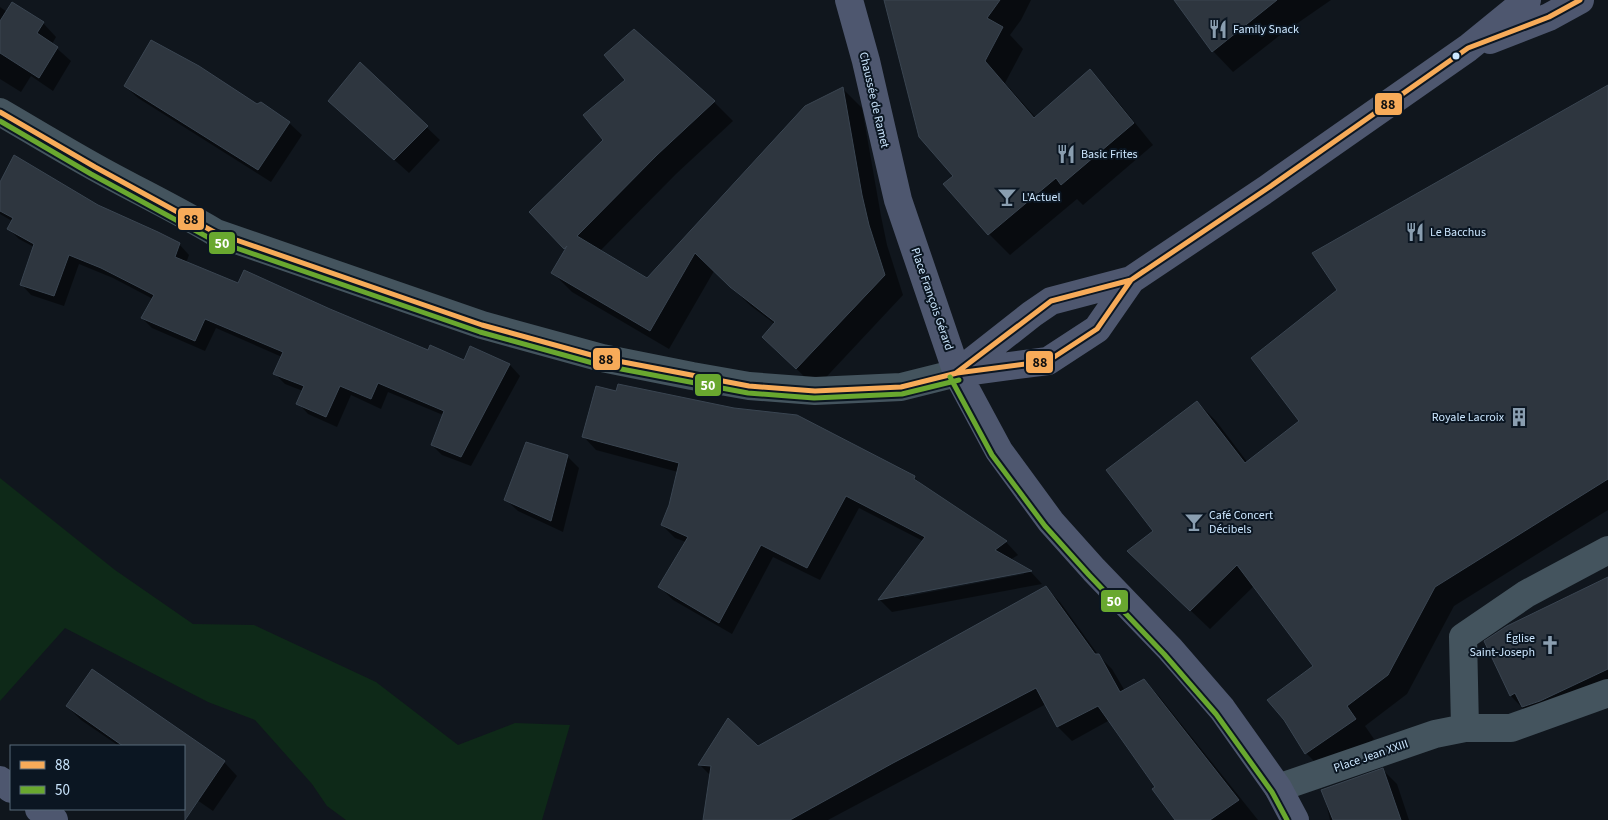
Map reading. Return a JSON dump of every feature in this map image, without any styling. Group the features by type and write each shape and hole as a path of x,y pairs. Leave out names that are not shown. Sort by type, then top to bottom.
{"main road":[{"name":"Chaussée de Ramet","path":"849,0 866,61 898,200"},
{"path":"957,373 1051,301 1131,280 1268,188 1468,48 1527,0"},
{"path":"1468,48 1549,18 1580,0"},
{"name":"Place François Gérard","path":"898,200 957,373 999,451 1051,522 1170,649 1222,709 1278,788 1295,820"},
{"path":"957,373 1048,360 1096,329 1131,280"},
{"path":"0,780 10,788"},
{"path":"40,810 54,820"}],"street":[{"path":"0,112 110,176 179,211 216,233 482,325 533,340 602,358 749,386 815,392 901,387 957,373"},
{"path":"1465,728 1463,637 1526,594 1608,550"},
{"name":"Place Jean XXIII","path":"1278,788 1435,734 1465,728 1512,728 1608,693"}],"green space":[{"path":"0,478 115,570 193,624 254,625 376,682 458,745 515,723 570,725 542,820 346,820 327,806 312,784 255,720 208,702 65,628 0,701"}],"building":[{"path":"884,0 1000,0 987,18 1003,27 985,61 1034,118 1090,69 1134,123 1061,185 1056,178 988,235 943,184 953,176 919,137"},
{"name":"Family Snack","path":"1174,0 1277,0 1212,52"},
{"path":"12,2 44,22 37,33 58,47 39,78 0,53 0,21"},
{"path":"634,29 715,101 657,155 577,236 647,278 805,106 843,87 862,195 869,225 885,275 796,369 762,337 775,322 730,287 695,253 650,331 551,273 567,246 564,249 529,212 603,140 583,115 625,80 604,55"},
{"path":"151,40 199,66 257,104 261,102 290,122 258,170 124,86"},
{"path":"360,62 428,126 394,160 328,101"},
{"path":"1608,85 1608,479 1435,587 1388,675 1347,706 1356,719 1305,754 1284,720 1267,700 1313,666 1237,565 1190,611 1127,551 1153,531 1106,470 1197,401 1245,463 1299,421 1251,358 1337,290 1312,253"},
{"path":"14,155 98,205 180,243 175,257 238,283 244,270 428,350 430,345 464,360 470,346 510,364 461,457 431,445 444,411 378,383 371,399 340,386 326,417 296,404 304,386 273,374 283,352 205,319 195,341 141,318 154,295 101,268 69,255 54,296 20,285 34,244 7,229 13,218 0,211 0,182"},
{"path":"618,384 734,408 797,415 915,476 914,479 1007,541 995,550 1032,571 878,600 925,537 846,496 807,568 761,545 719,623 658,587 688,537 661,525 669,505 679,463 582,437 596,386 616,391"},
{"path":"526,442 568,455 551,521 504,500"},
{"name":"Église Saint-Joseph","path":"1608,577 1608,669 1540,701 1522,707 1515,693 1510,696 1484,641 1507,626"},
{"path":"1046,586 1095,654 1099,654 1120,692 1144,679 1239,800 1210,820 1175,820 1152,789 1155,787 1098,706 1057,727 1036,688 893,763 790,820 703,820 711,766 698,765 728,718 758,746"},
{"path":"92,669 225,761 185,820 185,745 122,745 66,706"},
{"path":"1383,768 1401,820 1333,820 1321,790"}],"transit line":[{"name":"88","path":"0,112 95,167 216,233 482,325 602,358 749,386 815,391 901,387 957,373 1048,361 1097,329 1131,280 1268,188 1468,48 1549,17 1580,0"},
{"name":"50","path":"0,121 91,174 213,240 480,332 600,365 748,393 814,398 902,394 959,380"},
{"name":"88","path":"956,373 1051,301 1131,280 1144,271"},
{"name":"50","path":"950,377 992,455 1045,526 1164,654 1216,714 1272,792 1287,820"}],"place":[{"name":"Family Snack","path":"1218,29"},
{"name":"Basic Frites","path":"1066,154"},
{"name":"L'Actuel","path":"1007,197"},
{"name":"Le Bacchus","path":"1415,232"},
{"name":"Royale Lacroix","path":"1519,417"},
{"name":"Café Concert Décibels","path":"1194,522"},
{"name":"Église Saint-Joseph","path":"1550,645"}]}
